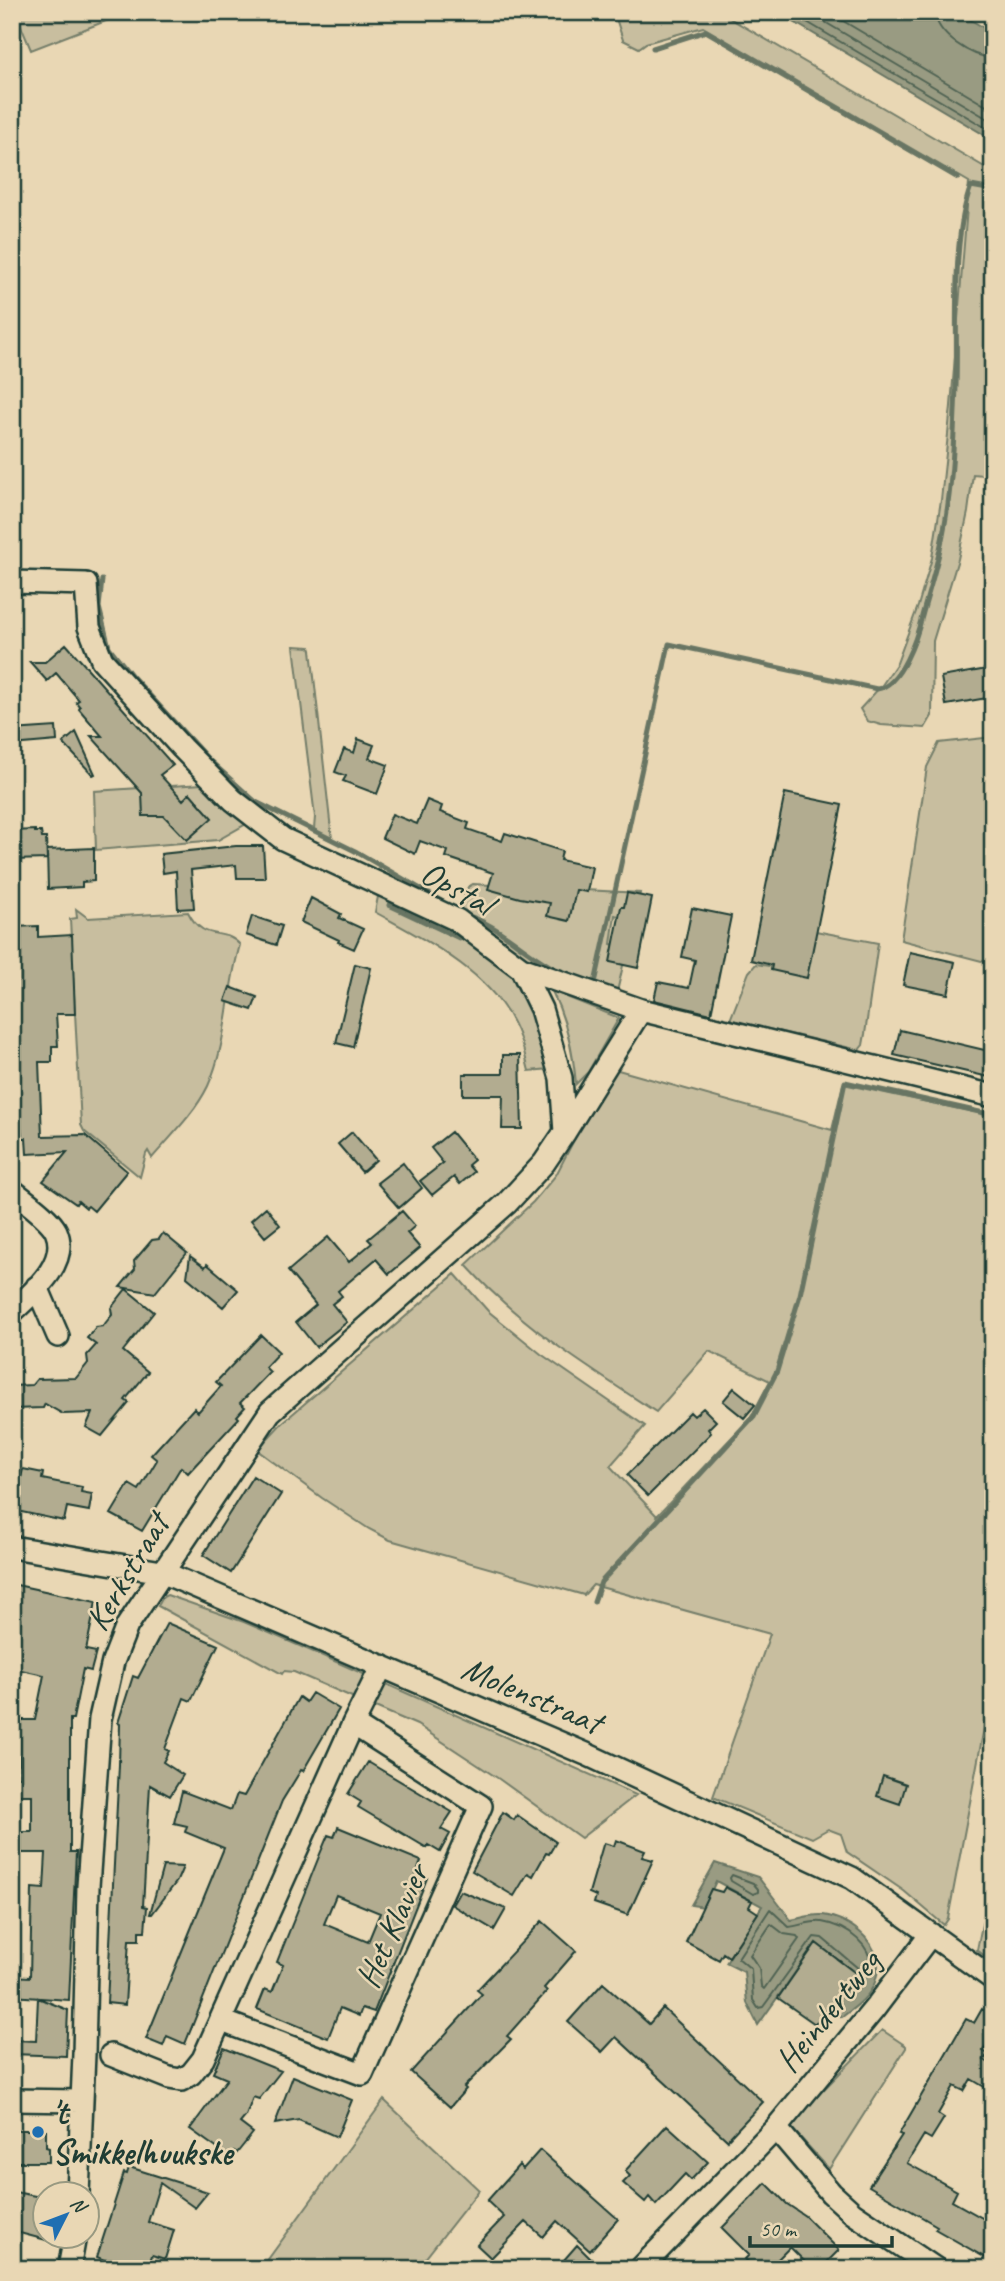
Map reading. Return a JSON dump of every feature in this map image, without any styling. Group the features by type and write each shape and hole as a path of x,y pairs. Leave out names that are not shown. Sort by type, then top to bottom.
{"street":[{"name":"Opstal","path":"12,582 86,584 89,627 102,660 233,800 283,839 457,920 521,968 641,1010 993,1096"},
{"path":"521,968 541,1009 561,1078 565,1132"},
{"name":"Kerkstraat","path":"78,2180 88,1886 100,1719 113,1662 127,1626 270,1412 508,1203 544,1163 641,1010"},
{"path":"12,1190 56,1230 59,1244 58,1258 37,1287 12,1312"},
{"path":"37,1287 58,1336"},
{"name":"Molenstraat","path":"12,1546 162,1573 586,1754 852,1878 993,1979"},
{"path":"111,2055 169,2078 181,2080 191,2074 203,2059 353,1724 382,1666"},
{"name":"Het Klavier","path":"222,2021 362,2074 459,1857 481,1807 353,1724"},
{"name":"Heindertweg","path":"640,2269 776,2128 875,2008 931,1934"},
{"path":"12,2100 80,2101"},
{"path":"776,2128 831,2193 853,2213 935,2269"},
{"path":"69,2269 72,2250"}],"shaded area":[{"path":"15,12 129,12 31,50"},
{"path":"614,12 719,12 993,172 993,476 973,474 958,559 933,641 932,716 925,728 881,725 867,721 860,709 882,685 897,663 932,558 951,406 969,182 703,27 646,43 639,48 623,40"},
{"path":"294,646 310,647 311,650 332,839 314,829 315,817"},
{"path":"993,737 993,964 901,940 927,767 939,743"},
{"path":"218,783 260,816 218,840 96,850 94,791"},
{"path":"473,884 640,893 634,920 615,915 611,944 627,948 617,992 541,968 458,913 468,887"},
{"path":"380,886 477,943 505,965 528,991 550,1069 529,1071 510,1016 479,979 439,949 375,912"},
{"path":"76,909 88,918 188,912 201,928 234,939 240,945 219,1052 208,1086 190,1115 152,1158 148,1151 140,1177 84,1131 81,1125 70,919 77,918"},
{"path":"800,928 878,943 865,1034 859,1050 730,1020 749,972 756,964 788,969"},
{"path":"552,991 619,1018 588,1072 576,1084 568,1037"},
{"path":"611,1068 832,1130 843,1084 993,1116 993,1680 948,1919 944,1925 904,1891 847,1852 841,1834 828,1829 812,1838 713,1797 770,1634 593,1585 584,1595 390,1540 322,1498 257,1450 282,1423 455,1274 488,1311 541,1354 645,1426 610,1466 657,1516 751,1417 770,1381 709,1351 656,1412 533,1327 466,1265 533,1202 556,1175"},
{"path":"167,1595 244,1622 636,1795 581,1838 417,1725 294,1672 284,1671 282,1674 158,1606"},
{"path":"993,1869 993,1962 977,1950"},
{"path":"882,2030 906,2048 829,2169 789,2125"},
{"path":"384,2100 479,2190 417,2269 261,2269"}],"water":[{"path":"777,12 957,12 993,33 993,140"},
{"path":"715,1863 758,1877 791,1920 823,1915 846,1922 856,1929 865,1937 877,1958 875,1982 866,1997 842,2017 829,2008 858,1976 816,1943 758,2025 747,2003 744,1972 726,1963 762,1906 716,1881 704,1907 691,1905"}],"building":[{"path":"66,644 173,765 160,775 183,800 190,793 212,818 187,840 164,816 143,816 142,793 91,736 102,736 79,709 76,702 79,700 56,673 47,681 30,662 45,662"},
{"path":"993,668 993,697 946,705 941,677"},
{"path":"56,727 57,741 12,745 12,730"},
{"path":"76,732 95,774 93,775 63,743"},
{"path":"358,739 374,745 369,758 388,765 377,794 343,781 346,776 335,772 344,749 354,753"},
{"path":"785,793 842,805 807,978 771,970 772,965 751,960"},
{"path":"427,800 442,806 440,812 469,823 467,829 502,841 505,833 562,851 560,860 592,867 587,892 576,890 569,921 547,916 550,903 488,889 493,873 446,857 448,851 420,841 415,854 382,838 392,814 417,824"},
{"path":"12,831 41,832 42,838 46,838 47,859 12,860"},
{"path":"236,846 263,846 265,878 237,878 236,865 191,870 194,908 178,909 176,871 163,873 161,854"},
{"path":"94,848 94,881 82,882 82,887 48,889 47,850"},
{"path":"627,893 652,898 638,968 610,962 621,907 624,907"},
{"path":"311,898 341,914 339,918 363,929 354,949 301,922"},
{"path":"692,908 731,916 711,1014 654,1000 658,982 689,988 695,960 682,957"},
{"path":"252,916 282,926 276,945 246,935"},
{"path":"38,926 38,937 72,935 75,1014 56,1014 58,1046 52,1046 52,1062 39,1062 42,1136 85,1135 127,1171 94,1211 78,1201 76,1204 43,1181 67,1152 27,1154 26,1138 22,1138 21,1128 18,1128 18,1052 12,1053 12,927"},
{"path":"910,952 955,962 948,994 903,985"},
{"path":"355,964 371,968 353,1047 336,1043"},
{"path":"230,987 257,997 252,1010 225,1001"},
{"path":"900,1030 993,1052 993,1078 894,1055"},
{"path":"503,1055 520,1055 522,1129 502,1129 503,1095 463,1095 463,1074 503,1074"},
{"path":"352,1132 376,1160 362,1172 338,1144"},
{"path":"451,1132 474,1160 468,1165 474,1172 460,1184 454,1177 432,1195 420,1181 443,1163 431,1148"},
{"path":"403,1163 422,1188 399,1208 377,1183"},
{"path":"266,1207 280,1225 265,1237 251,1220"},
{"path":"402,1211 415,1226 407,1233 420,1248 389,1274 376,1259 338,1291 342,1296 332,1304 347,1322 316,1347 296,1322 316,1305 288,1271 328,1237 349,1262 372,1243 368,1239"},
{"path":"163,1233 187,1253 155,1293 120,1287 135,1269 134,1261 152,1240 159,1239"},
{"path":"190,1256 205,1267 207,1264 238,1290 223,1307 187,1277"},
{"path":"126,1289 154,1312 123,1351 148,1372 125,1400 129,1403 102,1436 86,1427 92,1413 63,1414 45,1404 43,1408 12,1409 12,1386 32,1385 37,1379 76,1378 88,1363 87,1355 96,1345 87,1338 112,1315 111,1308"},
{"path":"261,1335 279,1352 265,1367 270,1372 240,1403 245,1407 237,1416 239,1418 188,1473 181,1467 142,1531 111,1514 129,1484 139,1490 157,1460 151,1455 194,1408 198,1412 221,1386 216,1382"},
{"path":"734,1388 755,1405 744,1418 723,1401"},
{"path":"703,1408 716,1421 708,1429 711,1433 648,1496 627,1475 690,1412 694,1416"},
{"path":"23,1469 43,1473 42,1479 82,1487 81,1492 92,1494 89,1511 67,1507 64,1521 12,1510 12,1486 19,1487"},
{"path":"253,1476 281,1494 231,1573 203,1555"},
{"path":"12,1584 96,1602 86,1650 96,1652 91,1671 83,1669 73,1719 70,1719 70,1852 76,1852 69,2000 12,1996 12,1976 30,1977 32,1888 44,1889 46,1853 12,1853 12,1832 32,1832 32,1795 12,1795 12,1777 19,1777 19,1738 12,1738 12,1720 35,1720 44,1675 12,1668 21,1619 12,1612"},
{"path":"167,1623 218,1645 191,1701 184,1698 165,1749 169,1751 163,1762 183,1775 170,1796 150,1785 143,1906 147,1907 145,1931 139,1931 139,1940 129,1940 125,2005 107,2003 119,1765 118,1723 133,1676 138,1678"},
{"path":"312,1693 339,1709 282,1801 185,2044 167,2036 163,2046 146,2039 224,1848 185,1832 187,1826 174,1823 182,1791 231,1810 237,1794 244,1796 299,1697 306,1702"},
{"path":"368,1762 452,1812 441,1829 450,1834 440,1852 428,1845 427,1848 358,1807 361,1802 348,1794"},
{"path":"883,1776 906,1784 900,1804 877,1796"},
{"path":"503,1812 514,1820 517,1815 556,1842 549,1854 546,1853 533,1876 528,1873 514,1896 472,1871"},
{"path":"338,1827 421,1861 416,1874 427,1878 374,2012 362,2008 359,2016 340,2008 328,2038 257,2009 265,1989 272,1992 283,1965 277,1962 320,1854 328,1835 334,1837","holes":["336,1895 380,1913 368,1942 324,1924"]},
{"path":"616,1840 645,1851 642,1857 653,1860 628,1915 594,1903 596,1896 589,1893 604,1843 614,1846"},
{"path":"163,1866 183,1867 177,1881 150,1914"},
{"path":"725,1887 752,1901 749,1907 758,1913 729,1957 723,1953 719,1960 686,1942 711,1889 722,1892"},
{"path":"460,1891 506,1909 494,1930 452,1905"},
{"path":"542,1921 576,1951 544,1988 547,1991 507,2036 511,2039 464,2087 466,2089 450,2107 411,2072 482,1994 477,1990"},
{"path":"816,1943 858,1975 815,2024 778,1998"},
{"path":"603,1983 649,2024 663,2008 763,2102 727,2140 616,2037 602,2052 568,2022"},
{"path":"38,1998 68,2010 66,2056 12,2054 12,2040 36,2041"},
{"path":"982,2009 993,2016 993,2034 983,2051 988,2054 984,2060 993,2065 993,2092 971,2079 964,2091 954,2086 938,2114 944,2118 931,2139 924,2135 907,2163 957,2191 952,2201 993,2224 993,2262 935,2229 937,2226 869,2186 902,2135 899,2134 966,2019 974,2023"},
{"path":"224,2048 281,2071 259,2099 253,2097 246,2116 240,2123 253,2133 237,2153 234,2151 229,2157 190,2129 227,2079 213,2073"},
{"path":"293,2076 352,2100 337,2137 299,2120 275,2124"},
{"path":"667,2125 708,2162 691,2180 685,2174 656,2205 649,2197 645,2202 623,2183 630,2176 625,2171"},
{"path":"12,2130 46,2130 49,2162 12,2162"},
{"path":"540,2150 618,2219 590,2251 557,2221 543,2237 526,2222 491,2258 477,2245 504,2217 487,2201 519,2165 523,2169"},
{"path":"129,2167 208,2192 195,2208 160,2183 148,2222 174,2230 165,2259 152,2255 148,2269 125,2269 97,2257 99,2250 102,2250 102,2241 124,2173 127,2174"},
{"path":"766,2183 839,2250 820,2269 812,2269 790,2247 768,2269 755,2269 745,2259 749,2255 722,2228"},
{"path":"15,2192 32,2195 32,2236 12,2231"},
{"path":"577,2245 593,2261 585,2269 556,2269"}],"waterway":[{"path":"653,48 706,31 958,178"},
{"path":"590,982 595,983 669,644 877,689 886,686 907,659 934,575 947,509 955,406 960,231 971,186 993,190"},
{"path":"102,580 99,607 109,647 208,759 256,802 355,851 443,902"},
{"path":"389,905 459,938 463,932"},
{"path":"468,923 472,917 484,922 561,972"},
{"path":"594,1602 601,1582 754,1416 777,1371 800,1295 845,1082 993,1115"}],"place":[{"name":"'t Smikkelhuukske","path":"38,2132"}]}
